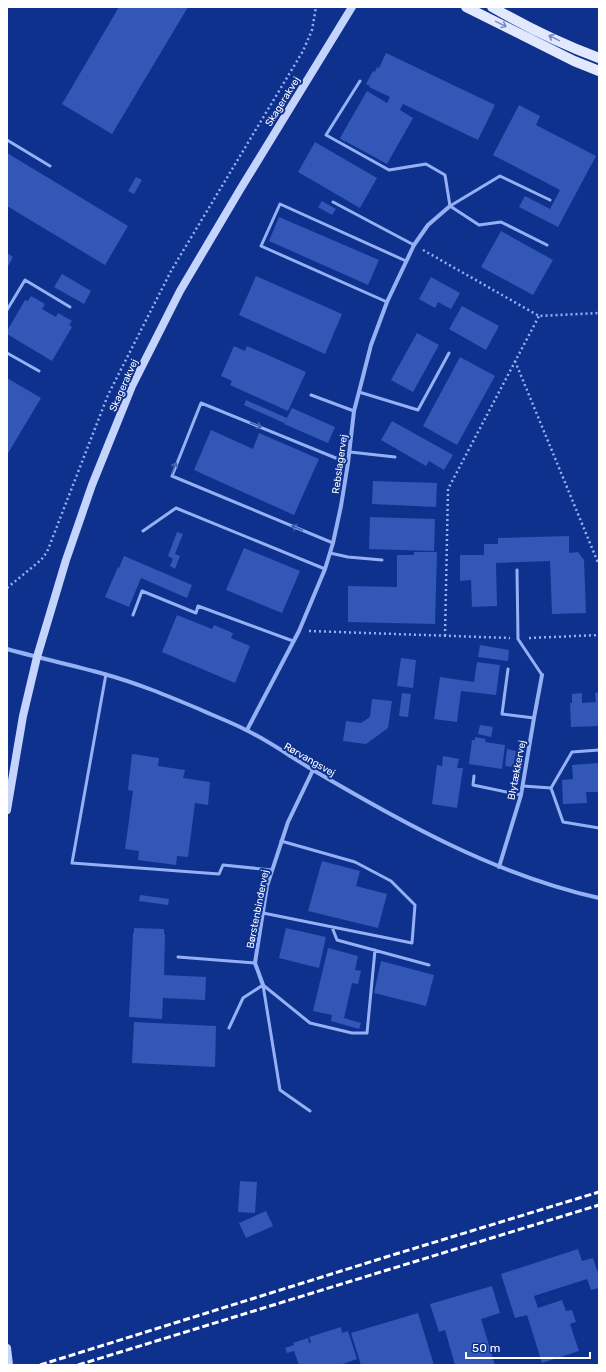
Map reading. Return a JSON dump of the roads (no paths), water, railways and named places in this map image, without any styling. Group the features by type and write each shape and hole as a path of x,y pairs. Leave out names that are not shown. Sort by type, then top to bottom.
{"main road":[{"path":"466,7 574,61 599,71"},
{"path":"492,7 599,58"}],"street":[{"name":"Skagerakvej","path":"7,810 23,716 37,657 64,566 92,486 132,386 180,291 352,7"},
{"name":"Rebslagervej","path":"247,730 299,631 325,570 333,543 341,506 350,452 354,411 371,345 387,302 414,245 428,225 450,206"},
{"name":"Rørvangsvej","path":"7,649 106,674 149,689 247,730 313,770 442,842 499,867 572,892 599,898"},
{"name":"Blytækkervej","path":"499,867 521,795 542,675"},
{"name":"Børstenbindervej","path":"263,985 255,963 267,886 288,822 313,770"},
{"path":"7,1348 9,1365"}],"lane":[{"path":"360,81 326,135 389,170 426,164 445,175 450,206 478,225 501,222 547,246"},
{"path":"7,140 50,166"},
{"path":"450,206 500,176 550,200"},
{"path":"333,202 414,245"},
{"path":"387,302 261,246 280,204 406,261"},
{"path":"7,310 25,280 70,307"},
{"path":"7,353 39,371"},
{"path":"359,392 418,410 449,353"},
{"path":"311,395 354,411"},
{"path":"333,543 172,476 201,403 348,463"},
{"path":"350,452 395,457"},
{"path":"142,531 176,508 325,570"},
{"path":"330,553 348,557 382,560"},
{"path":"517,570 518,639 542,675"},
{"path":"133,615 142,591 196,613 198,606 294,641"},
{"path":"508,670 502,714 534,718"},
{"path":"106,674 72,863 219,874 223,865 272,870"},
{"path":"599,750 572,752 552,788 563,822 599,828"},
{"path":"474,776 473,785 521,795"},
{"path":"523,786 552,788"},
{"path":"263,913 412,943 415,905 391,881 355,862 281,841"},
{"path":"332,927 337,940 429,965"},
{"path":"263,985 310,1023 345,1032 367,1033 375,950"},
{"path":"178,957 255,963"},
{"path":"229,1028 243,998 263,985"},
{"path":"263,985 280,1090 310,1111"}],"railway":[{"path":"40,1365 599,1192"},
{"path":"78,1365 599,1205"}]}
